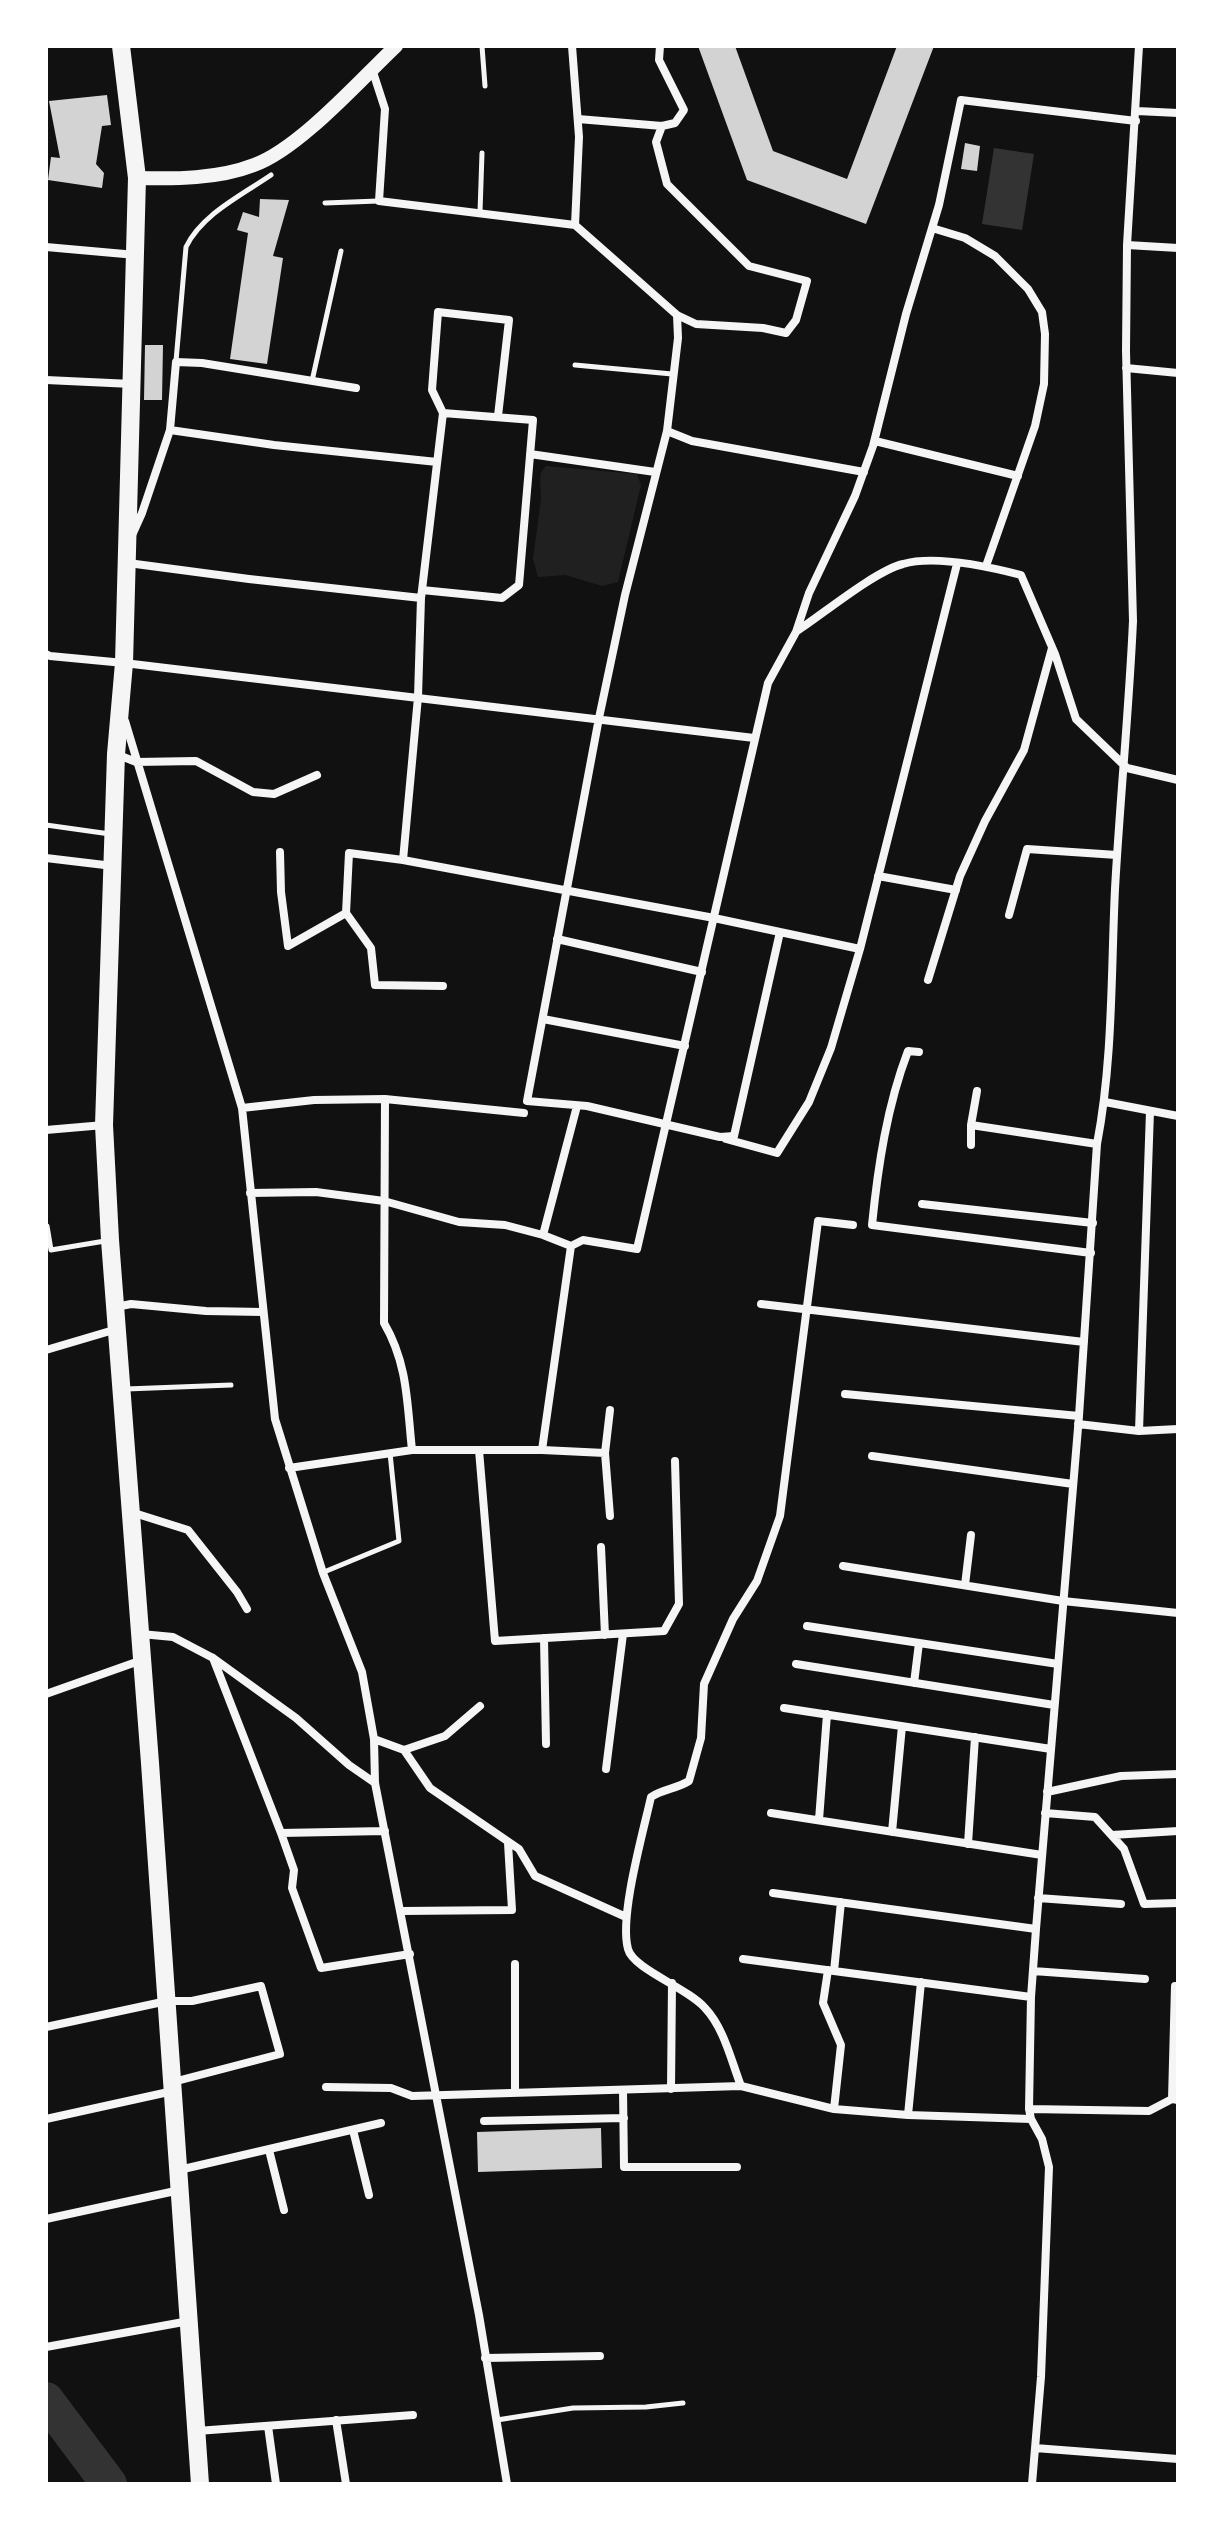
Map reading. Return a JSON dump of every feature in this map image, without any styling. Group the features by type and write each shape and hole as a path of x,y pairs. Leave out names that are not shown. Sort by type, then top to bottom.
{"highway":[{"path":"121,46 137,178 136,255 124,663 116,754 104,1125 200,2484"}],"street":[{"path":"137,178 179,179 255,165 318,121 396,46"},
{"path":"572,46 579,137 575,225"},
{"path":"578,119 662,126 675,123 684,110 659,60 660,46"},
{"path":"1032,2484 1041,2377 1049,2167 1042,2139 1030,2114 1031,1997 1091,1253 1097,1144 1105,1102 1133,621 1126,368 1127,245 1139,46"},
{"path":"372,69 385,109 379,201 575,225 677,315 696,324 763,328 786,333 796,320 807,281 749,266 680,199 667,184 656,142 662,126"},
{"path":"250,1193 316,1192 384,1201 459,1222 505,1225 571,1246 583,1240 637,1249 768,683 796,632 809,593 875,441 906,314 939,205 961,100 1137,116 1178,113"},
{"path":"932,228 965,238 995,256 1028,289 1042,312 1044,384 1035,426 986,566"},
{"path":"1127,245 1178,248"},
{"path":"46,247 136,255"},
{"path":"403,860 418,697 422,594 443,413 432,390 438,312 509,320 498,416"},
{"path":"677,315 678,338 667,431 599,718 527,1101 577,1106 720,1137 777,1153 809,1102 831,1048 860,949 957,564"},
{"path":"356,388 202,363 176,362 170,430 127,554 249,579 502,598 519,585 533,420 443,413"},
{"path":"1126,368 1178,373"},
{"path":"46,380 133,384"},
{"path":"170,430 274,445 437,462"},
{"path":"667,431 692,441 864,472"},
{"path":"875,441 1018,476"},
{"path":"530,454 655,472"},
{"path":"796,632 881,574 903,564 926,561 986,566 1021,575 1052,648 1076,719 1127,768 1178,780"},
{"path":"928,980 956,890 985,821 1024,750 1052,648"},
{"path":"46,654 754,738"},
{"path":"120,705 242,1108 275,1419 323,1573 362,1672 374,1739 375,1783 402,1911 507,2484"},
{"path":"116,754 136,762 196,761 253,792 274,794 317,775"},
{"path":"1009,915 1027,849 1117,855"},
{"path":"280,852 288,946 346,913"},
{"path":"443,986 375,985 371,948 346,913 349,853 403,860 714,918 860,949"},
{"path":"46,858 114,866"},
{"path":"878,876 956,890"},
{"path":"720,1137 734,1136 780,932"},
{"path":"557,939 702,972"},
{"path":"543,1019 685,1046"},
{"path":"919,1052 908,1051 894,1088 872,1225 1091,1253"},
{"path":"971,1145 977,1091"},
{"path":"242,1108 314,1100 385,1099 524,1113"},
{"path":"385,1099 384,1323 396,1344 404,1375 412,1450"},
{"path":"1105,1102 1178,1116"},
{"path":"543,1235 577,1106"},
{"path":"1139,1431 1150,1111"},
{"path":"46,1130 104,1125"},
{"path":"971,1125 1097,1144"},
{"path":"922,1204 1093,1223"},
{"path":"741,2086 723,2036 708,2011 695,1997 634,1961 628,1950 626,1917 651,1797 689,1781 701,1738 704,1684 733,1619 757,1581 780,1516 818,1221 853,1225"},
{"path":"542,1450 571,1246"},
{"path":"116,1307 131,1304 206,1311 263,1312"},
{"path":"761,1304 1084,1342"},
{"path":"46,1350 118,1329"},
{"path":"845,1394 1078,1420 1139,1431 1178,1429"},
{"path":"610,1410 605,1453 610,1516"},
{"path":"289,1468 412,1450 605,1453"},
{"path":"479,1450 495,1641 664,1631 679,1604 675,1461"},
{"path":"872,1456 1073,1484"},
{"path":"131,1512 188,1530 247,1609"},
{"path":"965,1585 971,1535"},
{"path":"601,1547 605,1635"},
{"path":"843,1566 1063,1601 1178,1613"},
{"path":"807,1626 1058,1664"},
{"path":"140,1634 173,1637 213,1658 296,1718 349,1765 375,1783"},
{"path":"606,1769 623,1634"},
{"path":"544,1638 546,1744"},
{"path":"914,1683 919,1643"},
{"path":"213,1658 294,1870 292,1888 321,1968 410,1954"},
{"path":"46,1694 142,1660"},
{"path":"796,1664 1054,1705"},
{"path":"404,1750 445,1736 480,1706"},
{"path":"784,1708 1051,1749"},
{"path":"819,1820 827,1714"},
{"path":"892,1832 902,1726"},
{"path":"968,1844 975,1737"},
{"path":"374,1739 404,1750 430,1788 519,1849 535,1876 626,1917"},
{"path":"1047,1792 1121,1776 1178,1774"},
{"path":"771,1813 1042,1855"},
{"path":"1045,1813 1095,1817 1124,1849 1144,1904 1178,1903"},
{"path":"281,1833 385,1831"},
{"path":"1112,1835 1178,1831"},
{"path":"402,1911 512,1910 508,1843"},
{"path":"773,1893 1036,1929"},
{"path":"1038,1898 1121,1904"},
{"path":"834,2109 841,2045 823,2003 841,1902"},
{"path":"743,1959 1031,1997"},
{"path":"515,1964 515,2091"},
{"path":"1033,1971 1145,1979"},
{"path":"908,2115 921,1982"},
{"path":"671,2089 672,1983"},
{"path":"46,2027 167,2001 192,2001 261,1986 280,2054 46,2119"},
{"path":"326,2087 391,2088 412,2096 741,2086 834,2109 908,2115 1149,2111 1175,2100 1175,1986"},
{"path":"623,2090 624,2167 737,2167"},
{"path":"484,2121 624,2118"},
{"path":"179,2170 381,2123"},
{"path":"353,2130 369,2195"},
{"path":"269,2150 284,2210"},
{"path":"46,2219 181,2190"},
{"path":"46,2347 189,2321"},
{"path":"485,2358 600,2356"},
{"path":"196,2431 413,2415"},
{"path":"336,2420 346,2484"},
{"path":"268,2426 276,2484"},
{"path":"1035,2448 1178,2459"}],"lane":[{"path":"482,46 485,86"},
{"path":"480,212 482,153"},
{"path":"176,362 186,247 192,234 218,211 271,175"},
{"path":"325,203 379,201"},
{"path":"312,381 341,251"},
{"path":"575,365 672,374"},
{"path":"46,825 115,835"},
{"path":"47,1226 51,1250 110,1240"},
{"path":"121,1389 231,1385"},
{"path":"323,1573 399,1541 390,1453"},
{"path":"496,2420 573,2408 683,2403"}],"shaded area":[{"path":"994,148 1034,154 1022,230 982,224"},
{"path":"546,466 637,474 641,485 618,582 602,586 565,575 538,577 533,559 541,499 541,472"}],"building":[{"path":"698,46 735,46 773,151 847,179 897,46 934,46 866,224 747,180"},
{"path":"107,95 111,125 102,126 96,164 104,173 102,188 48,180 51,157 60,158 49,101"},
{"path":"965,143 980,146 977,171 961,169"},
{"path":"260,199 289,200 273,256 283,258 267,364 230,359 248,233 237,230 243,212 259,217"},
{"path":"145,345 163,345 162,400 144,400"},
{"path":"601,2128 602,2168 478,2172 477,2132"}],"waterway":[{"path":"46,2400 109,2484"}]}
